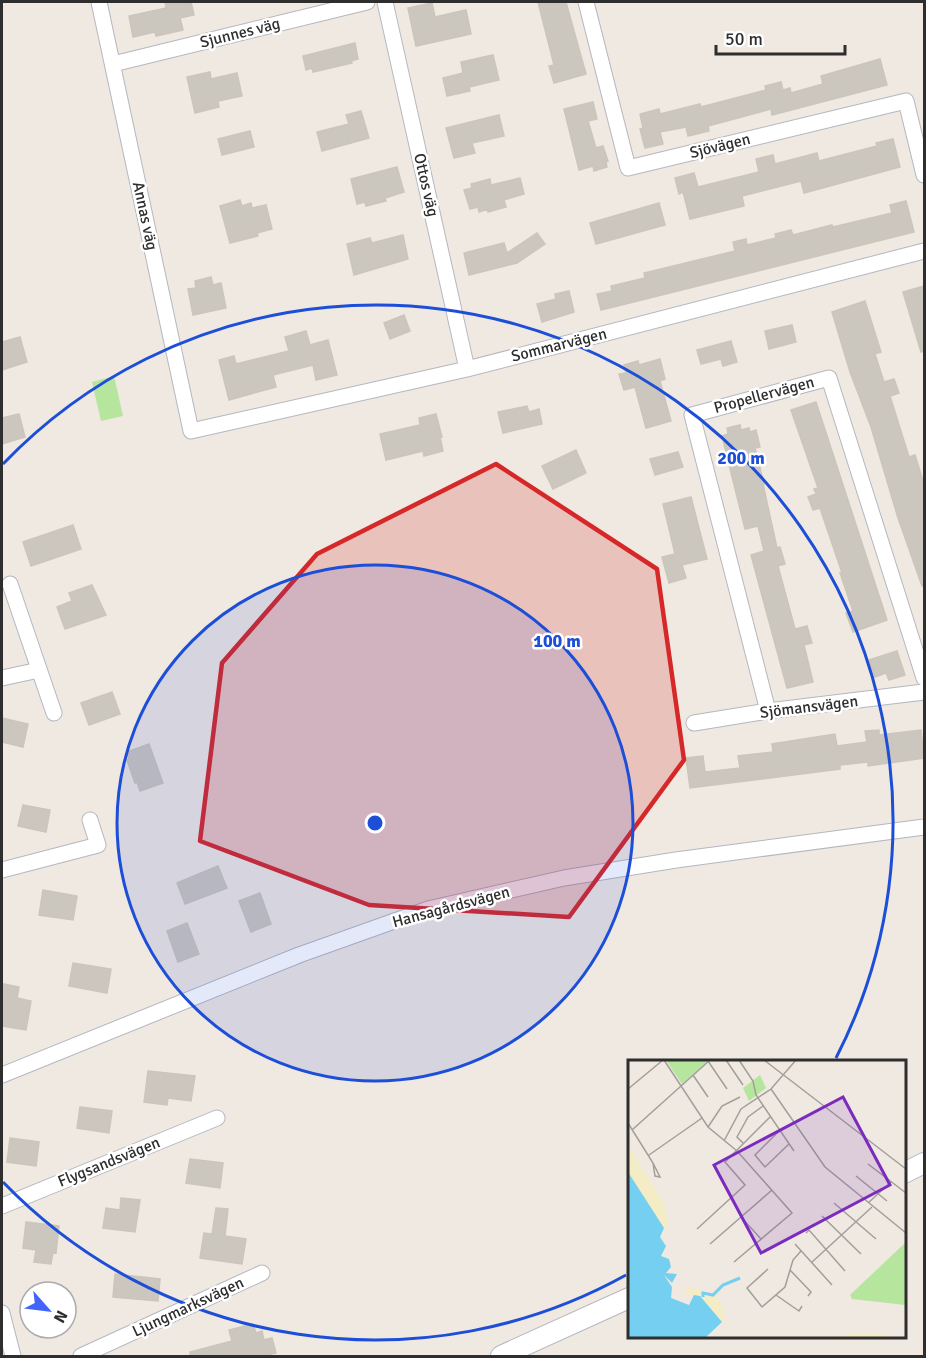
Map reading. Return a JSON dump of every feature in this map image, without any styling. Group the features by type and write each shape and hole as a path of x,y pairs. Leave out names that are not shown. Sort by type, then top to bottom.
{"street":[{"name":"Annas väg","path":"99,2 191,431"},
{"name":"Sjunnes väg","path":"113,64 367,2"},
{"name":"Ottos väg","path":"385,2 467,369"},
{"name":"Sjövägen","path":"586,2 628,168 906,101 924,175"},
{"name":"Sommarvägen","path":"191,431 467,369 924,251"},
{"name":"Propellervägen","path":"768,711 692,415 829,378 924,678"},
{"path":"10,584 54,713"},
{"path":"2,678 39,670"},
{"name":"Sjömansvägen","path":"694,723 768,711 924,692"},
{"path":"2,870 98,845 90,820"},
{"name":"Hansagårdsvägen","path":"2,1075 299,955 428,909 586,875 676,860 924,827"},
{"name":"Flygsandsvägen","path":"2,1206 217,1118"},
{"path":"905,1172 924,1163"},
{"name":"Ljungmarksvägen","path":"81,1356 261,1273"},
{"path":"501,1356 628,1298"},
{"path":"2,1313 12,1356"}],"highlighted area":[{"path":"496,464 657,569 684,760 569,917 369,905 200,841 222,663 317,554"}],"green space":[{"path":"114,376 123,416 101,421 92,382"}],"building":[{"path":"165,2 191,2 194,15 180,18 183,30 156,36 155,32 133,37 129,16 166,8"},
{"path":"538,2 566,2 586,74 554,83 549,66 554,65"},
{"path":"432,3 435,17 466,10 471,34 416,46 408,8"},
{"path":"355,43 358,59 351,61 352,63 313,72 312,68 306,70 303,56"},
{"path":"493,55 499,80 469,87 470,91 447,96 443,78 463,73 461,62"},
{"path":"880,59 887,85 772,115 771,109 708,126 709,131 688,136 686,127 660,132 663,144 645,148 640,129 643,128 640,114 659,109 660,114 700,104 701,107 766,90 765,86 781,82 783,90 790,88 791,93 823,84 821,76"},
{"path":"210,72 211,79 237,73 242,96 218,101 219,107 195,113 187,77"},
{"path":"593,102 597,119 588,121 596,148 603,146 608,161 606,162 607,167 594,171 593,166 579,170 564,109"},
{"path":"361,111 369,138 322,151 317,132 349,124 346,115"},
{"path":"499,115 504,136 472,143 475,153 454,158 446,128"},
{"path":"250,131 254,147 222,155 218,139"},
{"path":"893,139 900,167 804,193 801,181 742,196 744,206 690,219 683,192 679,194 675,178 694,173 698,187 759,172 756,159 773,155 775,164 817,153 819,161 877,146 876,143"},
{"path":"397,167 404,192 385,198 386,201 366,206 365,202 357,204 351,179"},
{"path":"520,178 524,194 504,200 506,207 488,212 488,209 479,212 478,207 470,209 464,190 472,188 471,184 490,179 491,185"},
{"path":"240,200 242,206 251,203 252,208 266,205 272,229 257,233 258,236 230,243 220,206"},
{"path":"906,201 914,232 601,310 597,294 612,291 611,286 645,278 644,273 735,251 733,242 746,239 747,245 776,238 775,234 791,230 793,235 892,213 890,205"},
{"path":"659,203 665,225 596,244 590,223"},
{"path":"537,233 545,244 517,263 469,275 464,253 504,243 507,253"},
{"path":"403,235 408,259 354,275 347,244 370,238 372,243"},
{"path":"211,277 213,285 221,283 226,308 193,315 188,289 196,288 195,281"},
{"path":"924,286 924,351 921,352 903,292"},
{"path":"569,291 574,312 542,322 537,304 556,299 555,294"},
{"path":"865,301 881,352 875,354 884,382 894,379 899,393 890,396 909,457 915,455 924,484 924,585 922,586 832,312"},
{"path":"404,315 410,331 390,339 384,323"},
{"path":"792,325 796,342 769,349 765,331"},
{"path":"306,331 310,345 328,340 337,375 316,380 313,365 273,375 276,387 229,400 219,360 234,356 236,364 289,351 285,337"},
{"path":"20,337 27,362 2,370 2,342"},
{"path":"731,341 737,362 723,366 721,359 701,364 697,350"},
{"path":"660,359 665,379 660,381 671,421 646,428 635,387 624,390 619,374 626,373 624,365 638,361 639,365"},
{"path":"816,402 887,620 853,632 846,613 853,611 840,573 842,573 820,508 813,510 808,497 816,494 814,489 818,488 791,410"},
{"path":"527,406 529,412 539,409 542,424 503,433 498,412"},
{"path":"19,414 25,437 2,444 2,418"},
{"path":"436,414 443,451 424,456 423,451 386,460 380,434 420,425 419,418"},
{"path":"740,425 741,430 749,428 750,432 756,430 760,447 755,448 777,548 780,547 785,564 778,566 795,629 807,626 812,643 804,645 813,682 787,688 751,555 764,551 758,526 745,529 722,436 728,434 727,428"},
{"path":"576,450 586,473 553,489 542,466"},
{"path":"678,452 683,467 655,475 650,459"},
{"path":"691,497 707,559 682,565 686,578 669,583 662,557 675,554 663,504"},
{"path":"73,525 81,549 31,566 23,542"},
{"path":"92,585 106,615 65,629 57,607 72,601 69,593"},
{"path":"897,651 905,675 889,680 886,673 875,677 869,660"},
{"path":"112,692 120,714 89,725 81,703"},
{"path":"2,718 28,724 23,747 2,742"},
{"path":"879,730 879,735 921,730 924,758 868,766 868,762 840,765 840,769 690,788 686,758 703,756 705,772 740,768 738,756 773,752 772,744 835,734 837,746 867,742 865,731"},
{"path":"149,744 163,783 140,791 127,760 129,759 127,752"},
{"path":"23,805 50,810 46,832 18,826"},
{"path":"218,866 227,888 185,904 177,883"},
{"path":"43,890 77,896 73,920 39,915"},
{"path":"260,893 271,924 251,932 239,901"},
{"path":"187,923 199,954 178,962 167,931"},
{"path":"73,963 111,969 107,993 69,986"},
{"path":"4,984 19,987 17,998 31,1001 26,1030 2,1026"},
{"path":"148,1071 195,1076 191,1101 168,1098 167,1105 144,1102"},
{"path":"80,1107 112,1111 109,1133 77,1128"},
{"path":"10,1138 39,1142 36,1166 7,1162"},
{"path":"190,1159 223,1163 220,1188 186,1183"},
{"path":"121,1198 140,1200 135,1232 103,1228 106,1208 120,1210"},
{"path":"216,1208 228,1209 225,1236 246,1239 242,1264 200,1258 204,1233 212,1234"},
{"path":"26,1222 59,1226 56,1253 53,1252 51,1264 34,1262 36,1250 23,1248"},
{"path":"115,1274 160,1279 158,1301 113,1297"},
{"path":"253,1324 256,1333 262,1331 264,1340 272,1338 276,1353 264,1356 190,1356 190,1352 232,1341 229,1330"}]}
